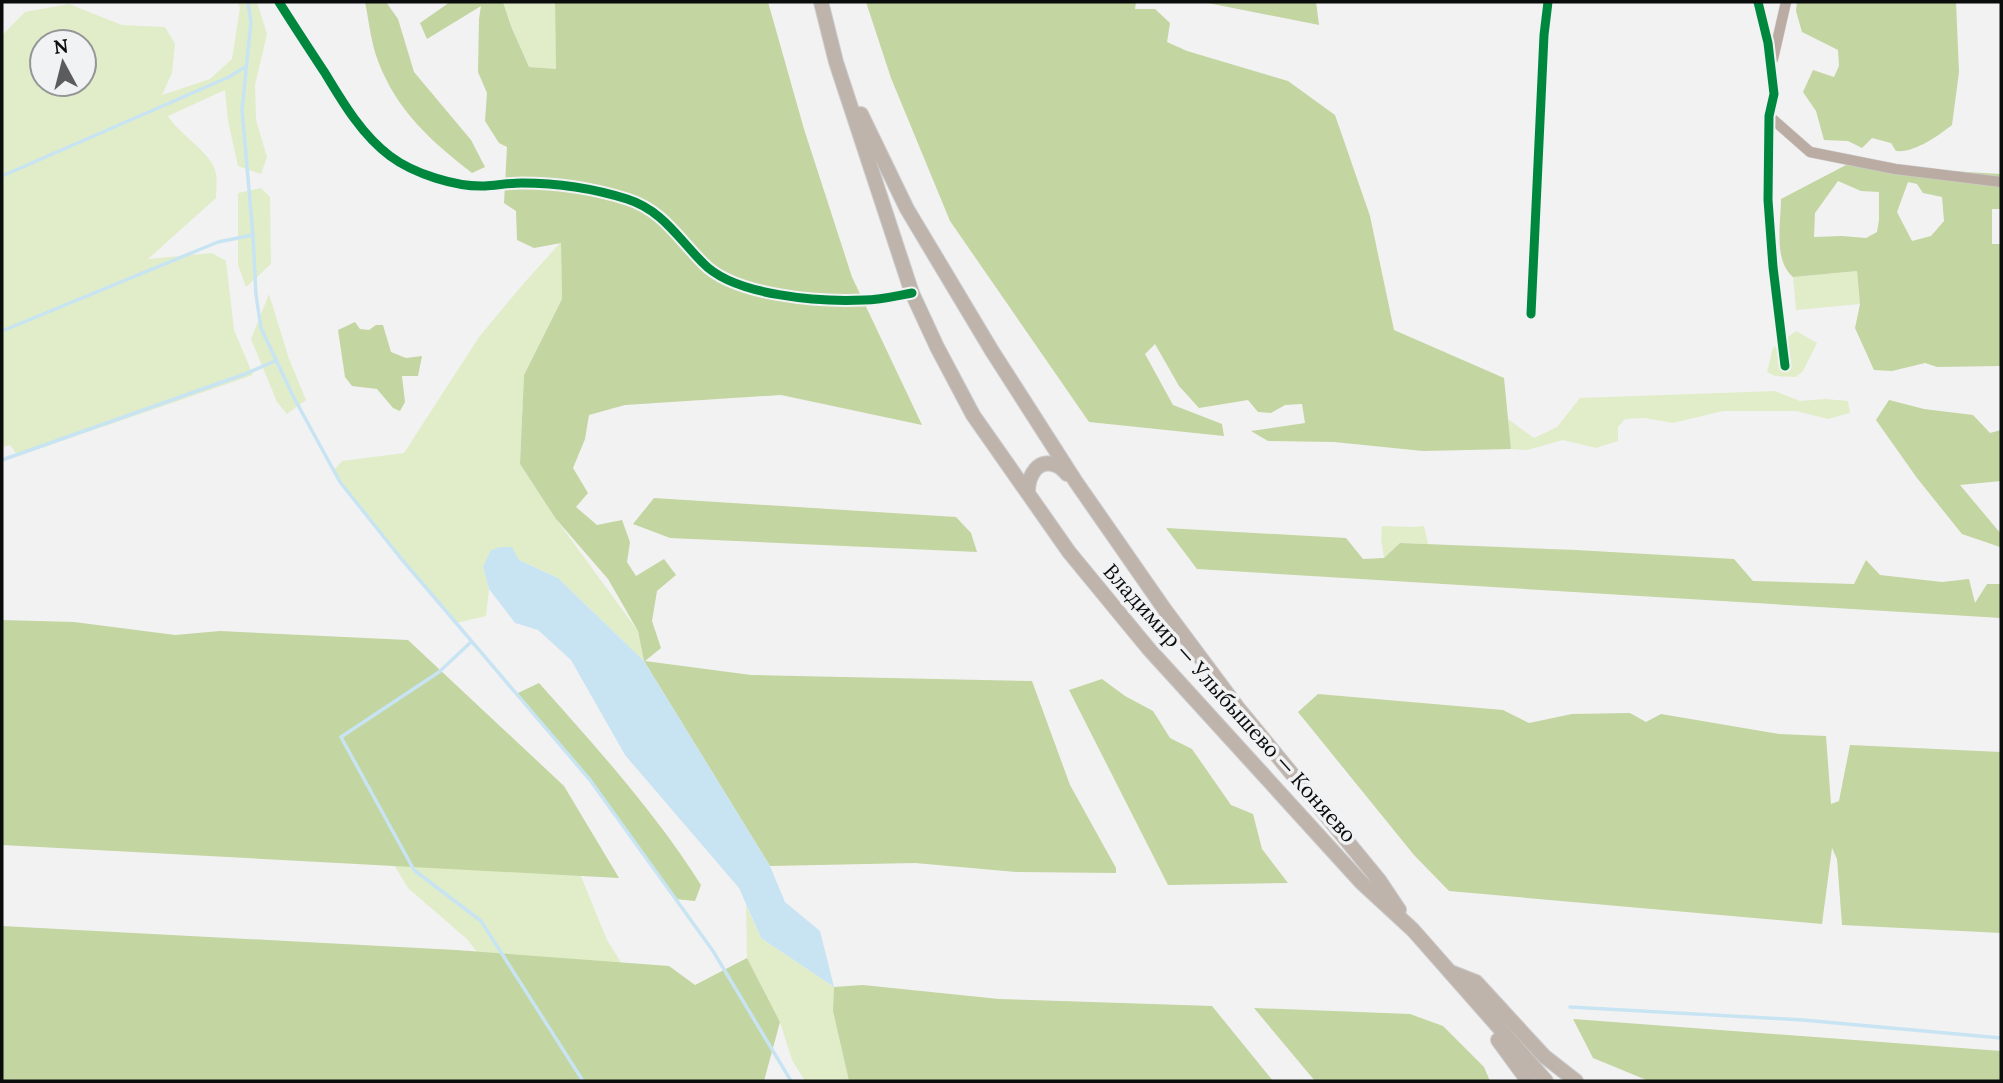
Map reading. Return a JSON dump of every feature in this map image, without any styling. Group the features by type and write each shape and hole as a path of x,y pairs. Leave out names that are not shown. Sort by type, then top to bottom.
{"main road":[{"name":"Владимир — Улыбышево — Коняево","path":"821,3 836,62 912,293 973,415 1069,552 1148,648 1361,881 1413,930 1546,1081"},
{"name":"Владимир — Улыбышево — Коняево","path":"821,3 865,125 907,209 992,351 1076,482 1166,610 1238,708 1379,880 1413,930"},
{"name":"Владимир — Улыбышево — Коняево","path":"1028,492 1028,481 1034,470 1046,464 1058,466 1076,482"},
{"path":"1448,971 1479,1018 1510,1054 1528,1081"},
{"path":"1448,971 1476,982 1544,1056 1576,1081"}],"street":[{"path":"279,2 344,104 368,135 391,157 421,173 449,182 482,186 559,184 628,199 652,209 673,228 704,264 722,278 749,288 813,300 866,300 912,293"},
{"path":"1531,314 1544,35 1548,2"},
{"path":"1758,2 1768,43 1774,94 1769,116 1768,200 1785,366"},
{"path":"1771,67 1786,2"},
{"path":"1769,116 1810,152 1895,169 2001,181"}],"green space":[{"path":"238,2 257,2 267,34 255,85 256,120 267,157 261,174 238,166 228,121 225,90 168,116 212,163 216,177 216,198 148,259 212,253 226,261 234,330 253,375 18,456 10,445 2,447 2,35 25,12 69,4 122,25 165,27 175,44 172,73 162,95 210,79 232,59 240,8"},
{"path":"365,2 386,2 398,19 414,72 471,140 485,167 472,173 429,137 405,110 378,61"},
{"path":"450,2 503,2 529,67 556,69 555,2 768,2 804,129 852,277 922,425 781,395 625,405 589,415 585,439 573,468 588,493 576,507 597,525 622,520 630,542 627,562 636,576 664,559 676,575 657,591 652,621 661,648 645,661 751,675 1032,681 1070,785 1116,868 1116,873 1016,872 915,863 770,866 644,661 638,631 608,579 556,519 520,464 524,375 562,299 561,243 534,248 517,240 516,211 504,203 507,147 499,143 485,121 487,93 478,72 481,6 427,39 420,23"},
{"path":"503,2 555,2 556,69 529,67"},
{"path":"866,2 1136,2 1135,9 1155,9 1170,23 1167,42 1187,51 1288,81 1335,115 1370,216 1394,330 1504,378 1511,449 1423,451 1334,442 1268,441 1251,431 1305,423 1302,404 1285,405 1271,413 1258,412 1248,400 1199,408 1179,386 1155,344 1145,354 1173,405 1222,424 1224,436 1089,422 950,221 891,78"},
{"path":"1203,2 1316,2 1319,25"},
{"path":"1797,2 1956,2 1959,72 1952,125 1926,143 1903,151 1896,151 1891,143 1872,138 1862,148 1848,141 1824,140 1816,111 1803,92 1813,70 1834,77 1839,66 1838,50 1802,32 1796,11"},
{"path":"1846,165 2001,174 2001,209 1992,209 1992,244 2001,244 2001,366 1937,367 1925,363 1892,371 1874,370 1855,328 1860,304 1857,271 1793,277 1787,270 1780,251 1781,199","holes":["1838,181 1861,191 1879,192 1877,232 1866,238 1814,237 1815,213","1908,182 1917,184 1923,193 1942,197 1944,221 1931,236 1912,241 1897,212"]},
{"path":"261,188 270,197 271,264 246,287 238,265 238,193"},
{"path":"561,242 562,299 524,375 520,464 556,519 638,631 644,661 558,578 519,560 483,567 489,589 486,616 456,623 390,546 340,482 334,470 342,461 404,453 479,337"},
{"path":"1857,271 1860,304 1796,310 1793,277"},
{"path":"269,294 289,359 306,400 287,414 277,402 251,339"},
{"path":"355,322 360,329 369,330 376,325 383,325 391,352 406,358 422,356 418,376 402,376 405,402 400,411 393,408 377,389 352,386 345,377 338,330"},
{"path":"1796,331 1817,343 1803,371 1796,377 1775,376 1767,372 1773,348"},
{"path":"1775,391 1800,401 1848,401 1850,413 1828,419 1796,411 1723,411 1673,423 1645,418 1625,419 1618,427 1618,441 1596,448 1563,440 1527,450 1511,449 1508,419 1534,438 1557,427 1580,398"},
{"path":"1889,400 1924,409 1973,415 1990,433 2001,430 2001,481 1960,485 2001,534 2000,547 1962,534 1917,478 1876,420"},
{"path":"654,498 956,517 971,533 977,552 670,538 633,524"},
{"path":"1382,526 1424,526 1428,544 1400,543 1384,558"},
{"path":"1166,528 1346,538 1363,559 1384,558 1400,543 1734,559 1753,581 1854,584 1866,560 1880,575 1942,582 1969,579 1975,603 1987,584 2001,584 2001,618 1197,569"},
{"path":"2,620 74,622 175,635 220,631 408,640 564,786 619,878 2,845"},
{"path":"1102,679 1125,696 1153,711 1170,738 1192,749 1231,805 1253,814 1262,849 1288,883 1168,885 1069,690"},
{"path":"539,683 624,781 683,858 701,885 695,901 675,899 590,780 516,694"},
{"path":"1318,694 1503,710 1529,723 1572,714 1630,713 1646,722 1661,714 1779,734 1826,736 1831,804 1839,801 1850,745 2001,752 2001,933 1842,925 1837,859 1832,848 1822,924 1449,891 1414,855 1298,712"},
{"path":"369,824 569,847 607,940 627,972 499,983 468,940 408,888"},
{"path":"746,905 761,938 834,987 833,1011 849,1081 805,1081 792,1060 780,1022 747,958"},
{"path":"2,926 456,950 669,966 695,985 747,958 780,1022 764,1081 2,1081"},
{"path":"863,985 999,999 1212,1006 1273,1081 849,1081 833,1011 834,987"},
{"path":"1254,1008 1410,1014 1443,1026 1484,1067 1490,1081 1315,1081"},
{"path":"1573,1019 2001,1051 2001,1081 1649,1081 1593,1058"}],"water":[{"path":"512,547 519,560 558,578 644,661 770,866 785,902 820,931 834,987 761,938 739,888 625,755 571,660 538,630 515,623 489,589 483,567 491,550"}],"waterway":[{"path":"248,2 251,22 242,110 256,295 261,328 293,396 340,482 399,556 590,780 713,951 791,1081"},
{"path":"2,176 229,77 245,67"},
{"path":"2,331 218,242 253,235"},
{"path":"2,460 275,361"},
{"path":"471,642 439,672 341,737 414,870 481,921 583,1081"},
{"path":"1570,1007 1803,1020 2001,1038"}],"cycle path":[{"path":"279,2 362,128 380,148 411,168 436,178 474,186 548,184 627,199 660,217 703,263 717,274 756,290 825,300 876,299 912,293"},
{"path":"1531,314 1544,35 1548,2"},
{"path":"1758,2 1768,43 1774,94 1769,116 1768,200 1785,366"}]}
